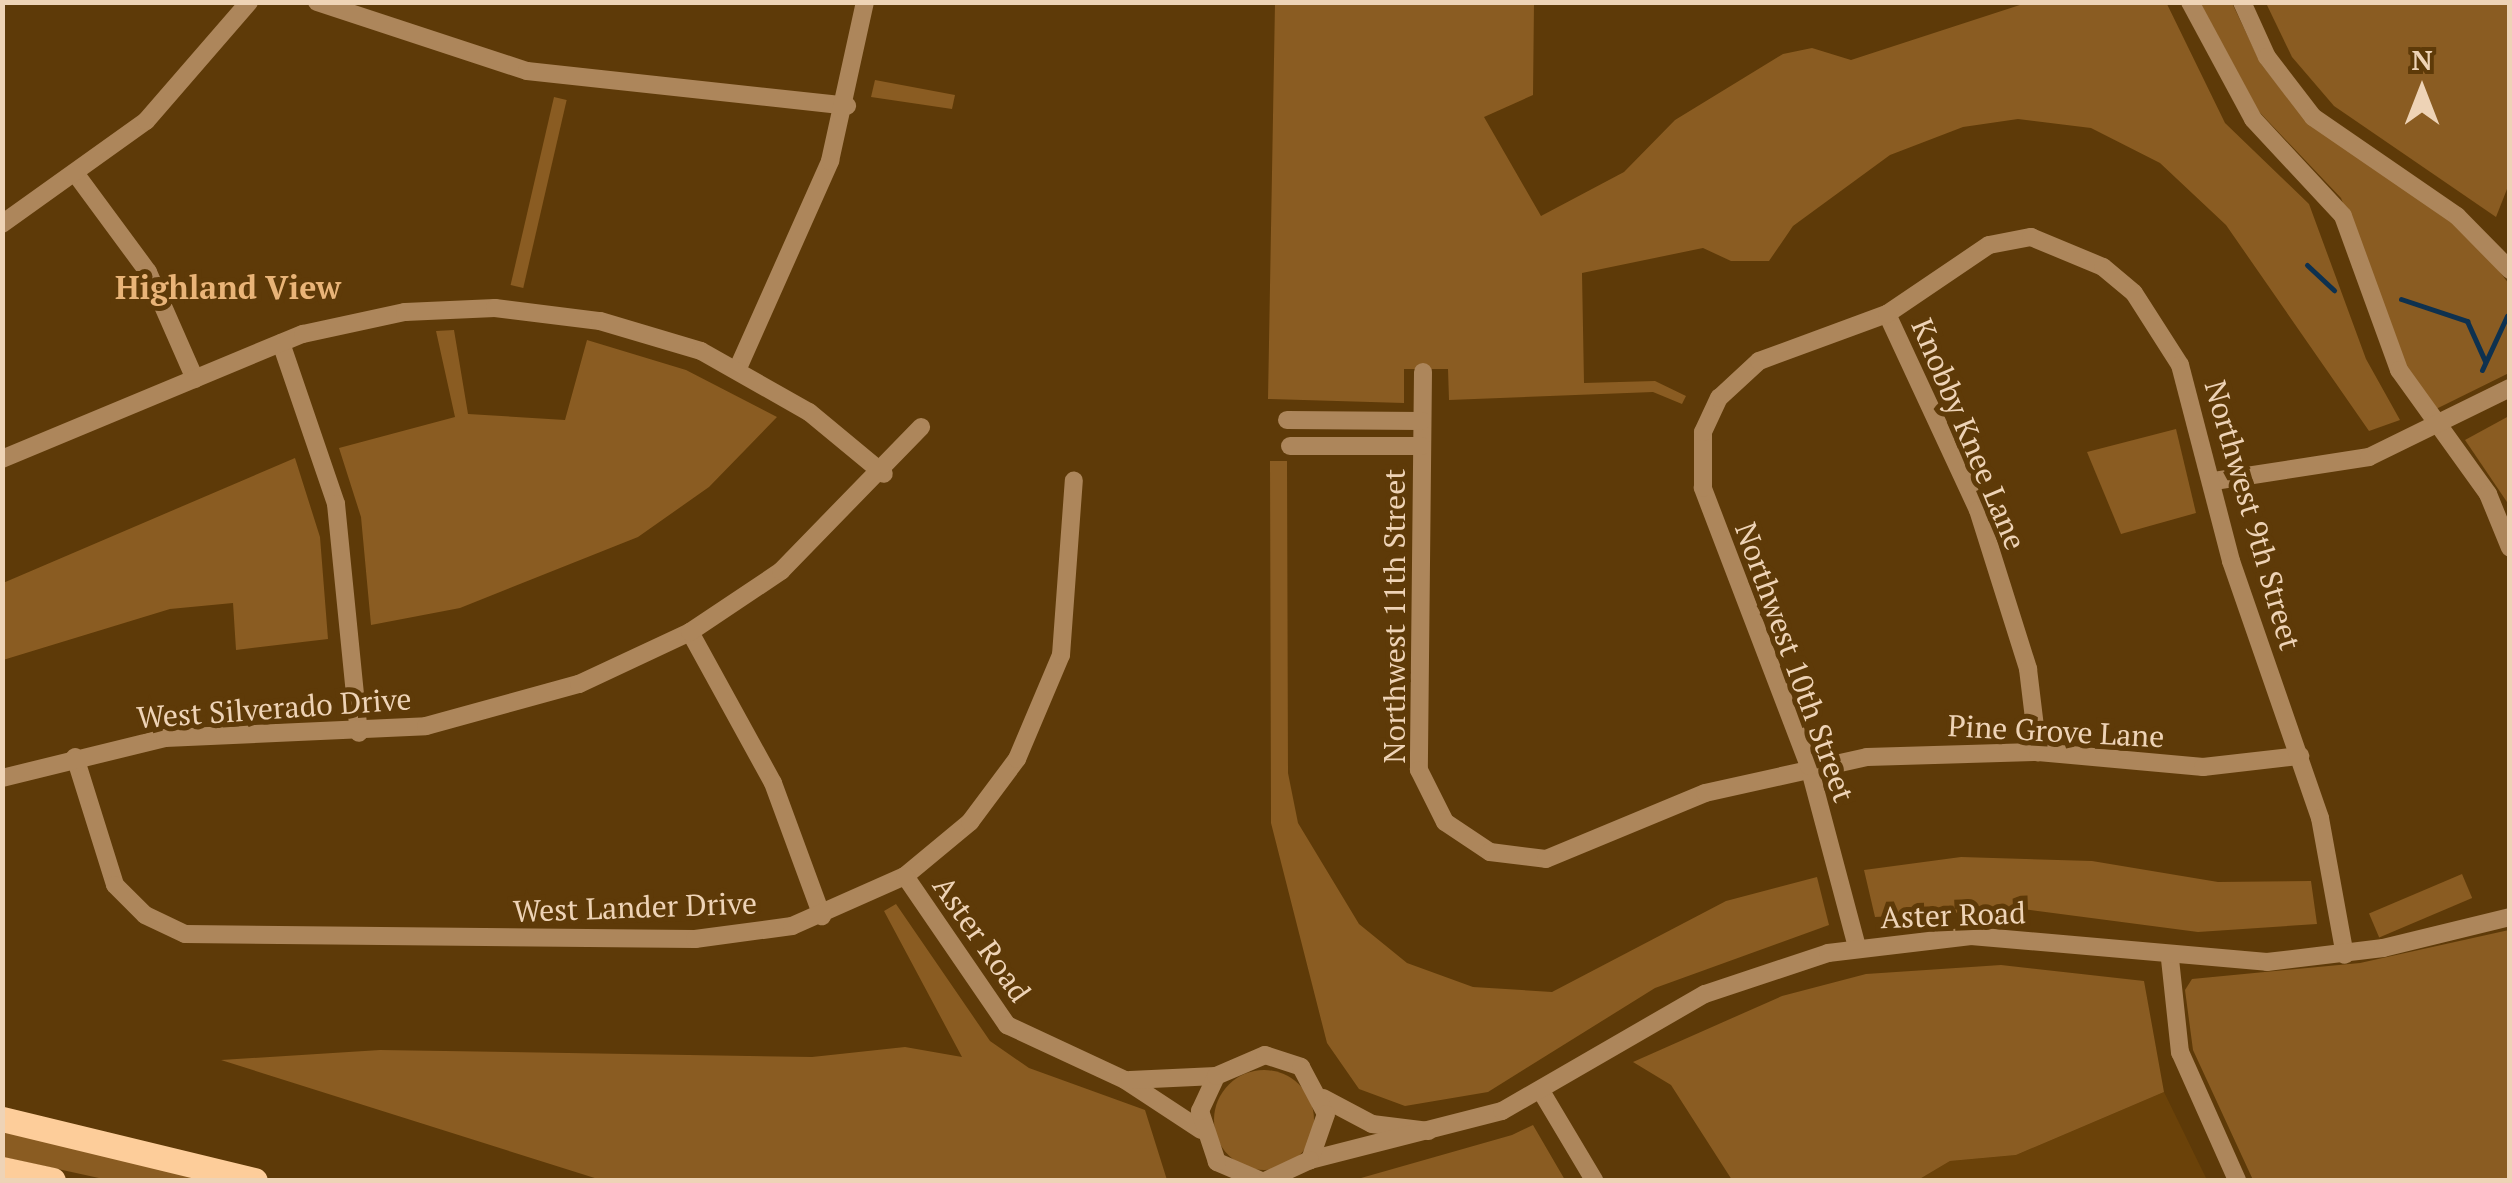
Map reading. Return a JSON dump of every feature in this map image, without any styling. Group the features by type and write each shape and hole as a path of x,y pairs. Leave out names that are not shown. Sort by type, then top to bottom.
{"main road":[{"path":"2,1119 255,1180"},
{"path":"2,1169 54,1180"}],"street":[{"path":"2,224 78,177 185,83 249,2"},
{"path":"317,2 546,75 848,106"},
{"path":"738,368 848,106 865,2"},
{"path":"2190,2 2244,107 2344,216 2395,360 2435,430 2488,494 2510,548"},
{"path":"2242,2 2267,57 2313,117 2458,216 2510,270"},
{"path":"78,177 148,272 194,379"},
{"name":"Northwest 9th Street","path":"1886,314 1989,245 2031,237 2069,247 2134,293 2163,332 2214,481 2231,561 2300,756 2345,955"},
{"path":"2,459 281,343 405,312 523,310 632,328 738,368 884,474"},
{"name":"Northwest 10th Street","path":"1857,947 1809,766 1702,488 1700,445 1719,398 1760,362 1886,314"},
{"name":"Knobby Knee Lane","path":"1886,314 1978,510 2028,669 2038,752"},
{"path":"281,343 336,504 359,733"},
{"name":"Northwest 11th Street","path":"1423,372 1416,744 1429,798 1468,842"},
{"path":"2214,481 2333,467 2435,430 2510,388"},
{"path":"1287,420 1422,421"},
{"name":"West Silverado Drive","path":"2,778 75,756 215,733 359,733 540,698 690,632 781,570 884,474 921,427"},
{"path":"1290,446 1422,446"},
{"name":"West Lander Drive","path":"75,756 115,886 144,915 185,934 695,939 822,916 905,876 985,804 1042,710 1069,610 1074,480"},
{"path":"690,632 773,783 822,916"},
{"name":"Pine Grove Lane","path":"1468,842 1546,859 1705,792 1809,766 2038,752 2203,767 2300,756"},
{"name":"Aster Road","path":"905,876 1007,1024 1125,1080 1201,1130 1218,1162 1258,1180"},
{"name":"Aster Road","path":"1266,1180 1310,1160 1434,1131 1542,1091 1705,994 1857,947 2008,937 2170,959 2345,955 2510,917"},
{"path":"2170,959 2180,1052 2236,1180"},
{"name":"Aster Road","path":"1125,1080 1216,1076 1247,1057 1284,1058 1323,1098 1372,1124 1434,1131"},
{"path":"1201,1130 1216,1076"},
{"path":"1542,1091 1594,1180"},
{"path":"1310,1160 1325,1130 1323,1098"}],"shaded area":[{"path":"2166,2 2225,123 2309,204 2366,359 2400,420 2369,431 2226,225 2160,163 2091,128 2018,119 1963,127 1890,155 1793,226 1769,261 1731,261 1703,248 1582,273 1584,383 1655,381 1686,396 1682,404 1653,392 1449,400 1448,369 1404,369 1404,403 1268,399 1275,3 1534,3 1533,95 1484,117 1541,216 1624,172 1675,120 1783,54 1812,48 1851,60 2026,3"},
{"path":"2198,3 2232,3 2261,64 2308,123 2443,214 2490,259 2509,284 2509,373 2434,410 2405,363 2341,198 2248,100"},
{"path":"2266,3 2509,3 2509,184 2496,217 2334,106 2292,57"},
{"path":"875,80 955,95 952,109 871,97"},
{"path":"554,97 567,100 523,288 511,285"},
{"path":"454,330 468,414 565,420 587,340 686,370 777,417 709,487 638,537 460,608 371,625 361,517 339,448 455,417 436,331"},
{"path":"2509,416 2509,505 2465,440"},
{"path":"2176,429 2196,513 2121,534 2087,452"},
{"path":"295,458 320,537 328,639 236,650 233,603 170,609 3,660 3,583"},
{"path":"1270,461 1287,461 1288,773 1298,823 1359,924 1407,963 1473,987 1552,992 1726,901 1817,877 1829,925 1655,988 1488,1092 1405,1106 1359,1089 1327,1043 1271,823"},
{"path":"1961,857 2092,861 2218,882 2311,881 2317,924 2198,932 2023,909 1875,917 1864,870"},
{"path":"2462,874 2472,898 2379,937 2369,913"},
{"path":"896,904 990,1041 1029,1068 1145,1110 1167,1180 601,1180 221,1060 380,1050 812,1057 905,1047 962,1057 884,911"},
{"path":"2509,930 2509,1180 2253,1180 2193,1050 2185,990 2192,979 2360,963"},
{"path":"2001,965 2144,981 2164,1092 2016,1155 1950,1161 1918,1180 1732,1180 1671,1085 1633,1062 1782,996 1866,974"},
{"path":"1264,1070 1292,1078 1306,1092 1314,1120 1306,1148 1292,1162 1264,1170 1236,1162 1222,1148 1214,1120 1222,1092 1236,1078"},
{"path":"2164,1092 2207,1180 1918,1180 1950,1161 2016,1155"},
{"path":"1533,1125 1565,1180 1354,1180 1512,1135"},
{"path":"2,1129 214,1180 108,1180 3,1157"}],"waterway":[{"path":"2307,265 2334,290"},
{"path":"2401,299 2467,321 2485,361"},
{"path":"2482,370 2507,316"}],"district":[{"name":"Highland View","path":"228,287"}]}
